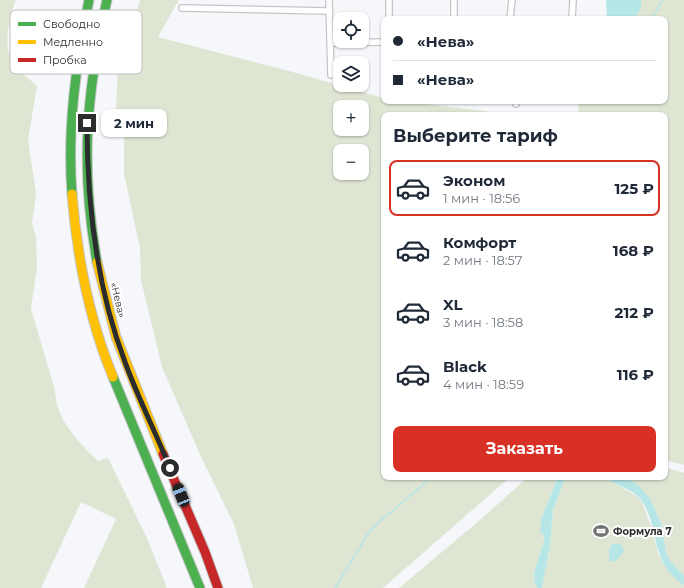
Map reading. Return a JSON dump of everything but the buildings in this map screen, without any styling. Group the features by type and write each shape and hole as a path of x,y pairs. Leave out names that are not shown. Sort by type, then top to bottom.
{"highway":[{"path":"87,10 89,0"},
{"name":"«Нева»","path":"105,10 107,0"},
{"path":"75,74 69,156 72,202 80,263 92,315 108,365 200,588"},
{"name":"«Нева»","path":"92,74 87,123 90,203 98,262 109,311 124,361 165,454 218,588"}],"street":[{"path":"329,0 328,11 331,75"},
{"path":"388,16 389,0"},
{"path":"454,0 454,16"},
{"path":"510,16 512,0"},
{"path":"572,16 573,0"},
{"path":"182,8 328,11"},
{"path":"330,41 334,43 381,42"}],"green space":[{"path":"0,0 16,0 13,10 10,10 8,28 10,74 24,74 37,86 28,140 36,194 32,223 36,237 37,267 31,309 55,390 59,410 69,429 98,461 108,458 146,536 167,588 84,588 116,519 81,502 41,588 0,588"},
{"path":"140,0 179,0 158,37 333,84 333,92 363,92 381,97 381,104 425,104 491,112 381,112 381,480 507,480 383,588 253,588 234,524 202,459 162,367 141,280 140,248 124,174 124,129 116,112 118,74 142,74 142,10 137,10"},
{"path":"641,0 684,0 684,465 668,461 668,112 579,112 578,104 668,104 668,16 636,16 641,9"},
{"path":"668,468 684,473 684,576 671,562 666,553 662,526 650,498 629,480 668,480"},
{"path":"525,480 557,480 541,519 544,541 534,575 538,588 399,588 480,520"},
{"name":"Формула 7","path":"565,480 608,480 637,496 642,502 652,528 658,553 663,563 673,576 684,585 684,588 542,588 550,545 553,510"}],"water":[{"path":"606,0 641,0 641,9 636,16 607,16"},
{"path":"557,480 565,480 553,510 550,545 542,588 538,588 535,584 534,573 544,541 544,536 540,532 541,519"},
{"path":"608,480 630,480 638,485 650,498 662,526 666,553 671,562 684,576 684,585 673,576 665,566 660,556 648,512 642,501 629,490"},
{"path":"617,543 622,545 624,552 616,561 612,562 609,560 609,550 612,544"}],"waterway":[{"path":"653,16 663,0"},
{"path":"335,588 371,529 428,480"}],"traffic: fast":[{"path":"87,10 89,0"},
{"path":"105,10 107,0"},
{"path":"72,194 71,145 77,74"},
{"path":"93,74 90,99 87,162 88,194 97,262"},
{"path":"113,377 200,588"}],"traffic: slow":[{"path":"72,194 77,241 85,287 97,333 113,377"},
{"path":"97,262 116,337 163,454"}],"traffic: jam":[{"path":"163,454 205,552 218,588"}],"place":[{"name":"Формула 7","path":"601,531"}],"route":[{"path":"87,123 87,158 90,203 98,262 109,311 124,361 170,468"}]}
